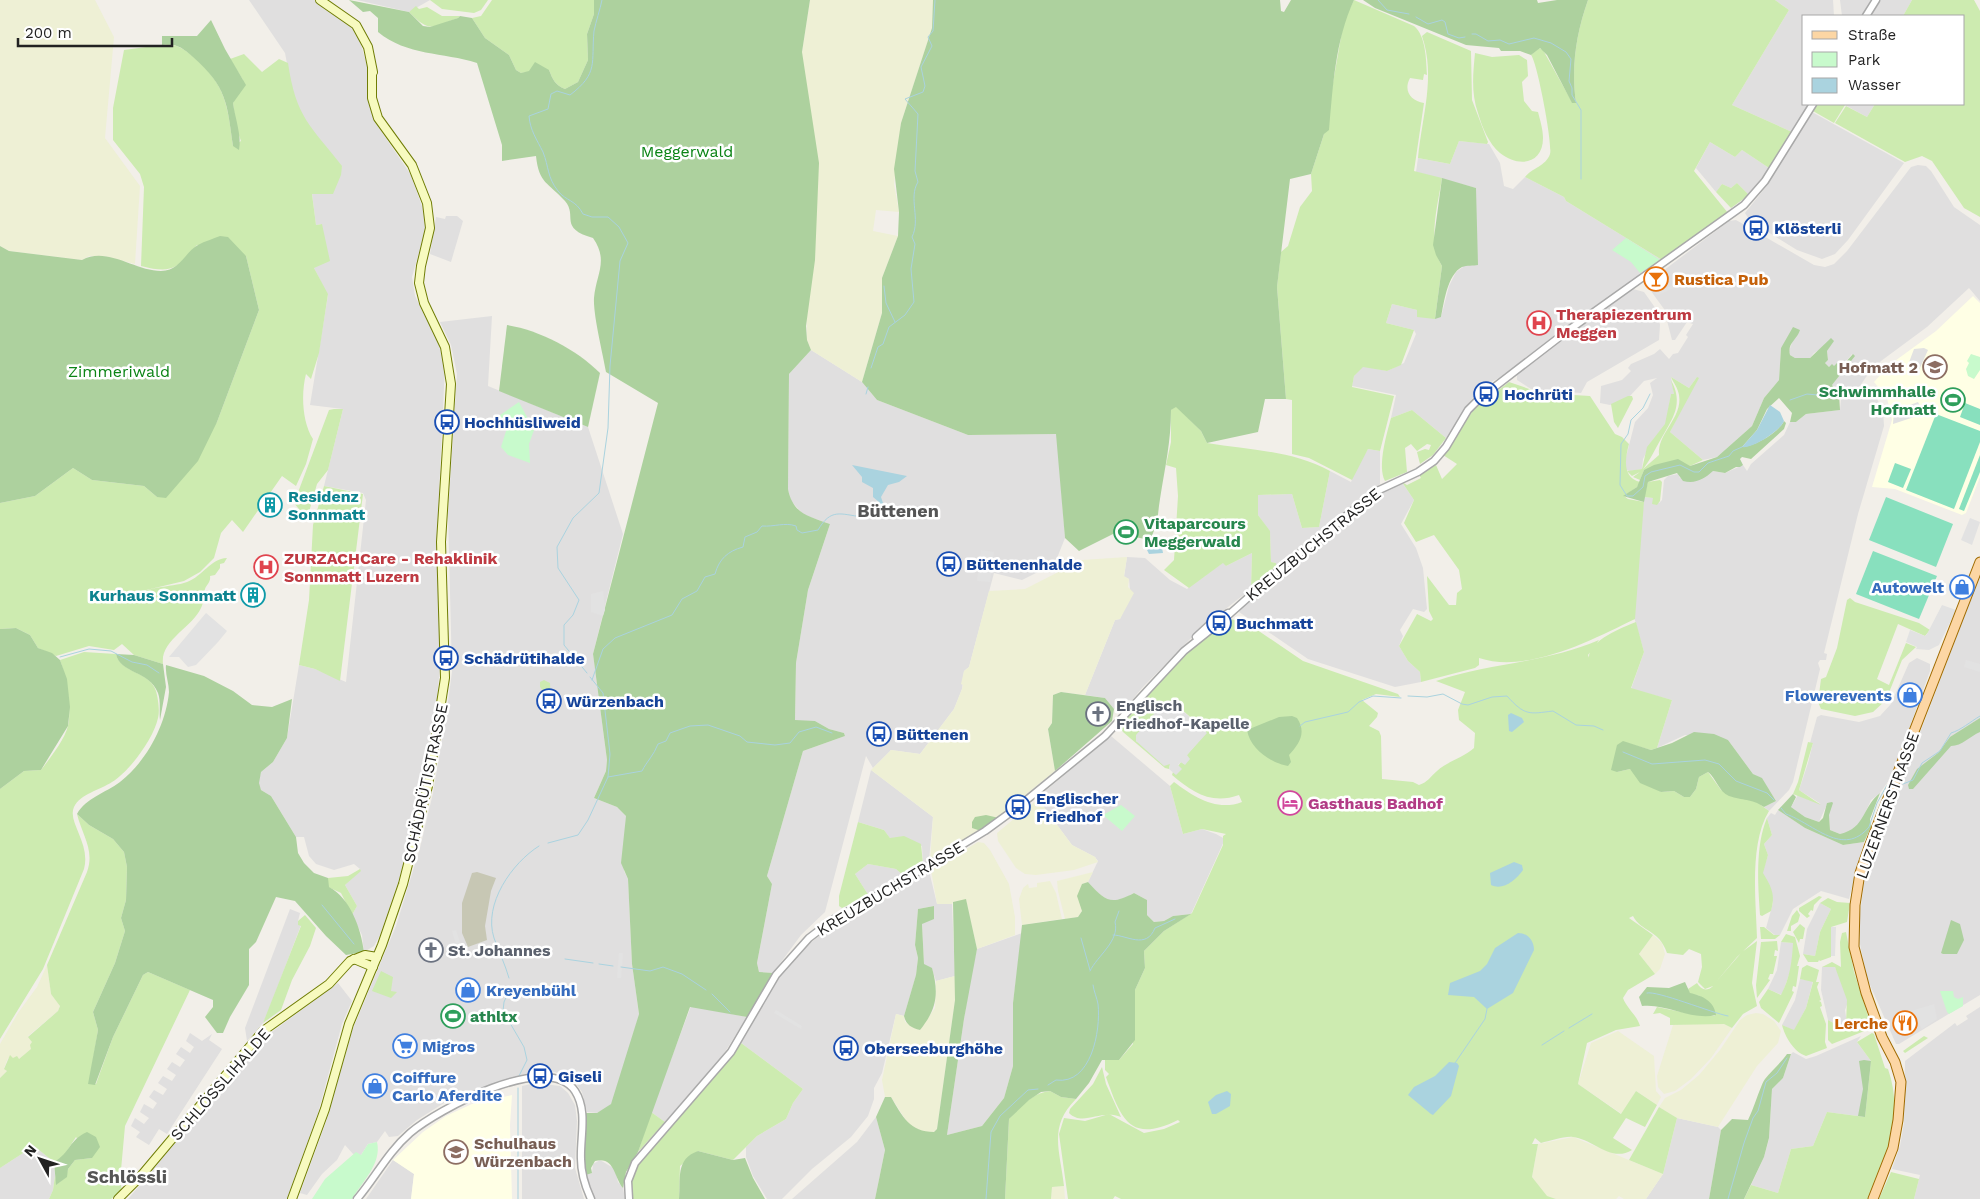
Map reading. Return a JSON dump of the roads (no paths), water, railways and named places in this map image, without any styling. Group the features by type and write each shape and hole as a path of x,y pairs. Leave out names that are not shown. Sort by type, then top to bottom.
{"main road":[{"path":"320,0 326,2"},
{"name":"SCHÄDRÜTISTRASSE","path":"292,1199 325,1109 349,1024 377,957 403,884 419,829 444,690 446,647 441,542 450,378 445,347 424,303 419,283 421,266 430,232 427,203 412,165 389,131 378,103 368,47 356,25 326,2"},
{"name":"LUZERNERSTRASSE","path":"1873,1199 1893,1148 1898,1120 1899,1092 1890,1054 1868,999 1855,954 1853,920 1858,883 1869,847 1980,562"},
{"path":"354,960 365,955 377,957"},
{"path":"354,960 373,968"},
{"name":"SCHLÖSSLIHALDE","path":"118,1199 145,1172 261,1033 318,992 354,960"}],"street":[{"path":"1867,15 1876,0"},
{"name":"KREUZBUCHSTRASSE","path":"629,1199 628,1181 635,1163 731,1052 776,975 804,942 834,919 930,865 985,831 1018,807 1105,736 1166,668 1191,644 1224,619 1230,612 1373,495 1393,482 1418,472 1434,461 1446,447 1468,410 1479,399 1566,332 1744,205 1765,181 1812,105"},
{"path":"359,1198 394,1150 424,1122 444,1109 467,1099 508,1084 540,1076 564,1081 575,1092 578,1099 582,1116 581,1169 591,1199"}],"water":[{"path":"1770,405 1780,412 1784,421 1772,434 1759,442 1742,447 1757,430"},
{"path":"852,465 907,476 899,482 888,485 881,497 884,506 878,511 879,502 873,497 873,488 862,482 862,477"},
{"path":"1156,544 1162,548 1163,553 1149,554 1147,550"},
{"path":"1511,713 1522,718 1524,722 1512,732 1509,731 1508,715"},
{"path":"1514,862 1522,865 1523,870 1517,877 1505,886 1491,885 1490,873"},
{"path":"1518,933 1525,934 1530,938 1534,950 1513,993 1487,1009 1474,997 1448,995 1450,983 1480,971 1487,964 1495,948"},
{"path":"1449,1062 1457,1063 1459,1066 1451,1096 1433,1115 1408,1095 1414,1087 1435,1076"},
{"path":"1227,1091 1231,1094 1230,1106 1216,1114 1212,1114 1208,1102 1216,1095"}],"waterway":[{"path":"587,673 564,645 564,625 573,615 579,600 558,568 557,547 573,518 599,493 608,428 610,366 620,261 628,243 619,227 608,217 592,217 583,214 574,203 564,197 554,186 543,152 532,130 529,116 548,109 551,94 557,91 570,95 590,74 593,60 594,31 602,0"},
{"path":"871,368 878,347 883,344 889,327 905,315 914,302 911,269 915,244 912,237 915,223 914,195 918,182 915,171 918,114 905,99 923,92 925,86 921,67 932,46 928,37 933,31 935,0"},
{"path":"1378,0 1387,10 1409,14"},
{"path":"1416,17 1428,24 1442,20 1445,22 1448,34 1459,38 1465,37"},
{"path":"1472,34 1476,34 1488,41 1500,40 1509,44 1534,38 1551,43 1566,52 1571,59 1569,81 1572,95 1581,110 1581,179"},
{"path":"884,286 886,303 895,322"},
{"path":"866,394 868,387"},
{"path":"1650,394 1643,408 1631,420 1628,434 1621,444 1620,485 1627,496 1633,496 1643,487 1645,476 1651,472 1680,465 1694,472 1699,472 1708,463 1729,456 1733,451 1742,447"},
{"path":"1790,400 1807,394 1849,398"},
{"path":"592,680 603,649 615,638 672,615 682,599 697,591 705,577 715,574 725,556 743,547 745,537 757,532 762,526 792,525 796,526 797,530 802,533 818,530 827,518 832,515 842,514 862,517"},
{"path":"60,657 89,649 111,651 132,662 147,665 159,673"},
{"path":"548,843 578,835 588,820 608,777 610,754 603,693 590,677"},
{"path":"1408,696 1427,697 1443,694 1462,704 1468,705 1492,697 1507,696 1518,707 1528,712 1553,711 1576,725 1594,726 1603,730"},
{"path":"1300,726 1305,722 1348,712 1359,702 1373,696 1401,698"},
{"path":"1903,784 1913,780 1922,763 1940,751 1951,733 1980,716"},
{"path":"608,777 642,771 658,744 666,741 670,733 690,726 708,725 740,736 747,742 775,745 790,743 799,732 816,727 832,733"},
{"path":"1623,752 1652,764 1705,760 1719,764 1736,781 1767,793 1774,800"},
{"path":"1781,808 1786,814 1828,836 1849,839 1859,836 1869,827 1877,803 1887,785"},
{"path":"509,978 494,938 492,925 496,898 502,886 519,863 539,846"},
{"path":"322,905 354,944"},
{"path":"1090,971 1114,936 1115,922 1119,911"},
{"path":"1113,935 1141,940 1151,935 1155,928 1175,919"},
{"path":"1081,938 1090,970"},
{"path":"565,959 593,963"},
{"path":"599,964 613,966"},
{"path":"621,967 650,971 663,967 682,974 706,990"},
{"path":"1048,1085 1056,1080 1068,1079 1078,1074 1091,1054 1098,1028 1098,1004 1093,985"},
{"path":"510,989 504,1002 503,1011 524,1047 527,1060 519,1076"},
{"path":"1647,993 1661,995 1728,1016"},
{"path":"712,994 730,1012"},
{"path":"1455,1063 1485,1019 1487,1009"},
{"path":"1569,1028 1592,1014"},
{"path":"1542,1045 1564,1031"},
{"path":"1728,1199 1744,1143 1753,1118 1758,1111 1766,1082 1777,1073 1787,1058"},
{"path":"518,1088 518,1199"},
{"path":"986,1199 991,1132 1000,1116 1028,1090 1038,1089"}],"place":[{"name":"Klösterli","path":"1756,228"},
{"name":"Rustica Pub","path":"1656,279"},
{"name":"Therapiezentrum Meggen","path":"1539,323"},
{"name":"Hofmatt 2","path":"1935,367"},
{"name":"Hochrüti","path":"1486,394"},
{"name":"Schwimmhalle Hofmatt","path":"1953,400"},
{"name":"Hochhüsliweid","path":"447,422"},
{"name":"Residenz Sonnmatt","path":"270,505"},
{"name":"Vitaparcours Meggerwald","path":"1126,532"},
{"name":"Büttenenhalde","path":"949,564"},
{"name":"ZURZACHCare - Rehaklinik Sonnmatt Luzern","path":"266,567"},
{"name":"Autowelt","path":"1962,587"},
{"name":"Kurhaus Sonnmatt","path":"253,595"},
{"name":"Buchmatt","path":"1219,623"},
{"name":"Schädrütihalde","path":"446,658"},
{"name":"Flowerevents","path":"1910,695"},
{"name":"Würzenbach","path":"549,701"},
{"name":"Englisch Friedhof-Kapelle","path":"1098,714"},
{"name":"Büttenen","path":"879,734"},
{"name":"Gasthaus Badhof","path":"1290,803"},
{"name":"Englischer Friedhof","path":"1018,807"},
{"name":"St. Johannes","path":"431,950"},
{"name":"Kreyenbühl","path":"468,990"},
{"name":"athltx","path":"453,1016"},
{"name":"Lerche","path":"1905,1023"},
{"name":"Migros","path":"405,1046"},
{"name":"Oberseeburghöhe","path":"846,1048"},
{"name":"Giseli","path":"540,1076"},
{"name":"Coiffure Carlo Aferdite","path":"375,1086"},
{"name":"Schulhaus Würzenbach","path":"456,1152"}],"district":[{"name":"Büttenen","path":"898,511"},
{"name":"Schlössli","path":"127,1177"}],"park label":[{"name":"Meggerwald","path":"687,151"},
{"name":"Zimmeriwald","path":"119,371"}]}
